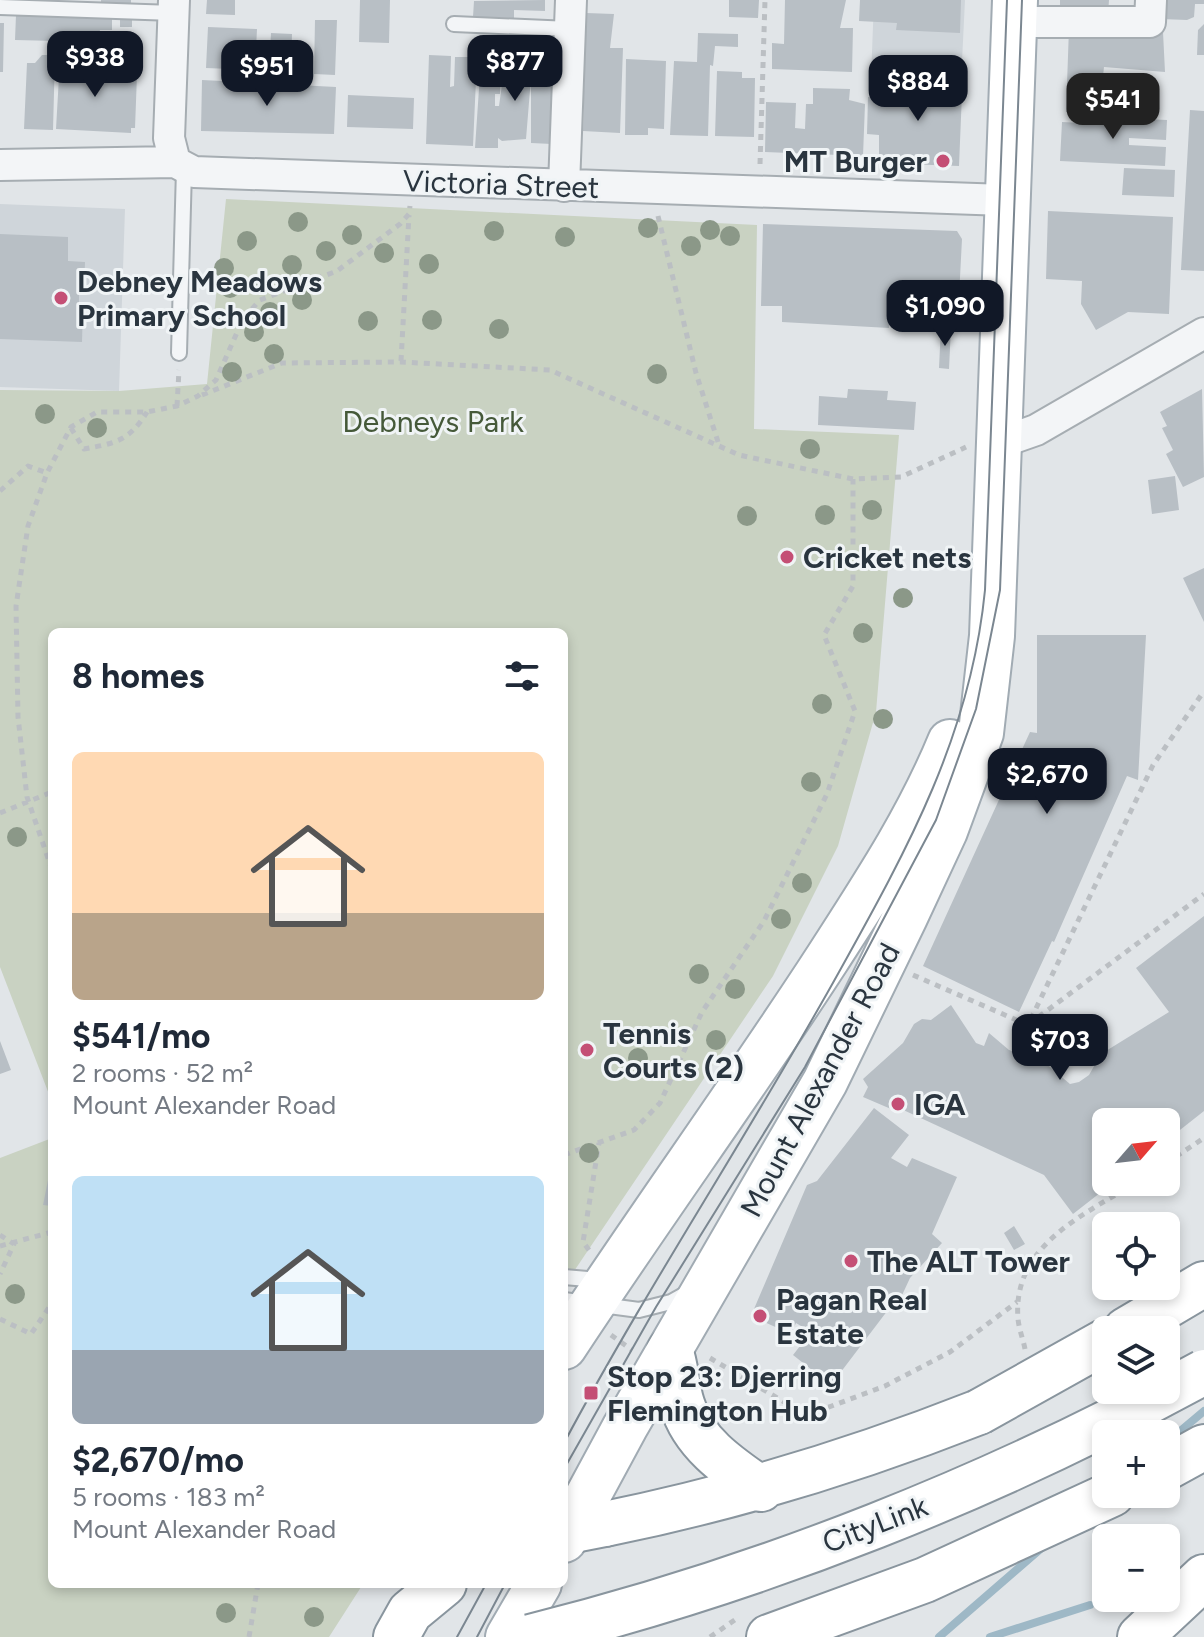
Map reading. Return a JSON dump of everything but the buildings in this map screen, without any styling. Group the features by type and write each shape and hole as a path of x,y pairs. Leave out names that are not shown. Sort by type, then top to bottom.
{"main road":[{"name":"Mount Alexander Road","path":"576,1532 712,1281 825,1082 945,831 974,755 990,679 1014,11"},
{"name":"Mount Alexander Road","path":"568,1337 587,1291 772,1044 886,867 922,803 961,715 993,590"},
{"path":"772,1044 825,1082"},
{"path":"1150,1316 1204,1284"},
{"path":"576,1532 761,1489 841,1465 979,1412 1092,1349"},
{"path":"672,1354 681,1403 695,1433 761,1489"},
{"name":"CityLink","path":"530,1637 592,1622 776,1562 884,1521 978,1482 1204,1372"},
{"path":"1180,1460 1204,1447"},
{"path":"769,1637 925,1580 1092,1503"},
{"path":"1140,1637 1204,1577"},
{"path":"409,1611 439,1588"},
{"path":"508,1637 537,1588"}],"street":[{"path":"1014,11 1150,22 1151,0"},
{"path":"174,7 169,138 179,165"},
{"path":"564,186 570,15"},
{"name":"Victoria Street","path":"0,165 179,165 194,172 1005,200"},
{"path":"999,443 1036,430 1204,333"}],"lane":[{"path":"0,7 174,7"},
{"path":"454,24 570,15"},
{"path":"179,165 179,353"},
{"path":"587,1291 639,1310 656,1307 712,1281"}],"path":[{"path":"760,193 765,0"},
{"path":"401,362 409,214 414,181"},
{"path":"198,396 216,380 243,319 260,300 337,271 371,248 409,214"},
{"path":"658,216 696,373 719,446"},
{"path":"177,406 179,353"},
{"path":"48,858 29,801 18,717 16,606 28,526 47,473 71,427 97,412 147,412 177,406 282,363 401,362 550,370 739,455 853,479 901,477 951,452"},
{"path":"71,427 84,449 113,444 135,432 147,412"},
{"path":"0,491 28,466 47,473"},
{"path":"568,1154 634,1130 660,1103 702,1012 764,921 827,794 855,711 824,635 853,586 853,479"},
{"path":"1028,1025 1153,765 1203,693"},
{"path":"0,813 48,794"},
{"path":"1028,1025 1204,894"},
{"path":"905,972 1028,1025"},
{"path":"1180,1154 1204,1138"},
{"path":"599,1142 583,1242 587,1291 672,1354 796,1409 829,1407 885,1386 950,1352 1018,1301"},
{"path":"0,1246 48,1233"},
{"path":"0,1235 14,1244"},
{"path":"0,1274 14,1244"},
{"path":"0,1319 31,1334 48,1309"},
{"path":"249,1637 257,1588"}],"shaded area":[{"path":"874,0 965,0 961,82 871,78"},
{"name":"Debney Meadows Primary School","path":"0,204 125,209 119,391 0,387"}],"green space":[{"name":"Debneys Park","path":"226,199 757,225 754,429 899,435 876,712 838,846 773,976 568,1280 568,628 48,628 48,1092 0,967 0,390 119,391 207,384"},
{"path":"48,1140 48,1588 360,1588 329,1637 0,1637 0,1158"}],"waterway":[{"path":"1180,1431 1204,1411"},
{"path":"939,1637 1044,1546"},
{"path":"990,1637 1090,1605"}],"tram line":[{"path":"568,1436 865,926 933,788 966,693 978,643 985,590 1007,0"},
{"path":"568,1462 656,1307 805,1067 936,820 976,709 1000,590 1022,0"},
{"path":"457,1637 484,1588"},
{"path":"477,1637 503,1588"}],"place":[{"name":"MT Burger","path":"943,161"},
{"name":"Debney Meadows Primary School","path":"61,298"},
{"name":"Cricket nets","path":"787,557"},
{"name":"Tennis Courts (2)","path":"587,1050"},
{"name":"IGA","path":"898,1104"},
{"name":"The ALT Tower","path":"851,1261"},
{"name":"Pagan Real Estate","path":"760,1316"},
{"name":"Stop 23: Djerring Flemington Hub","path":"591,1393"}]}
